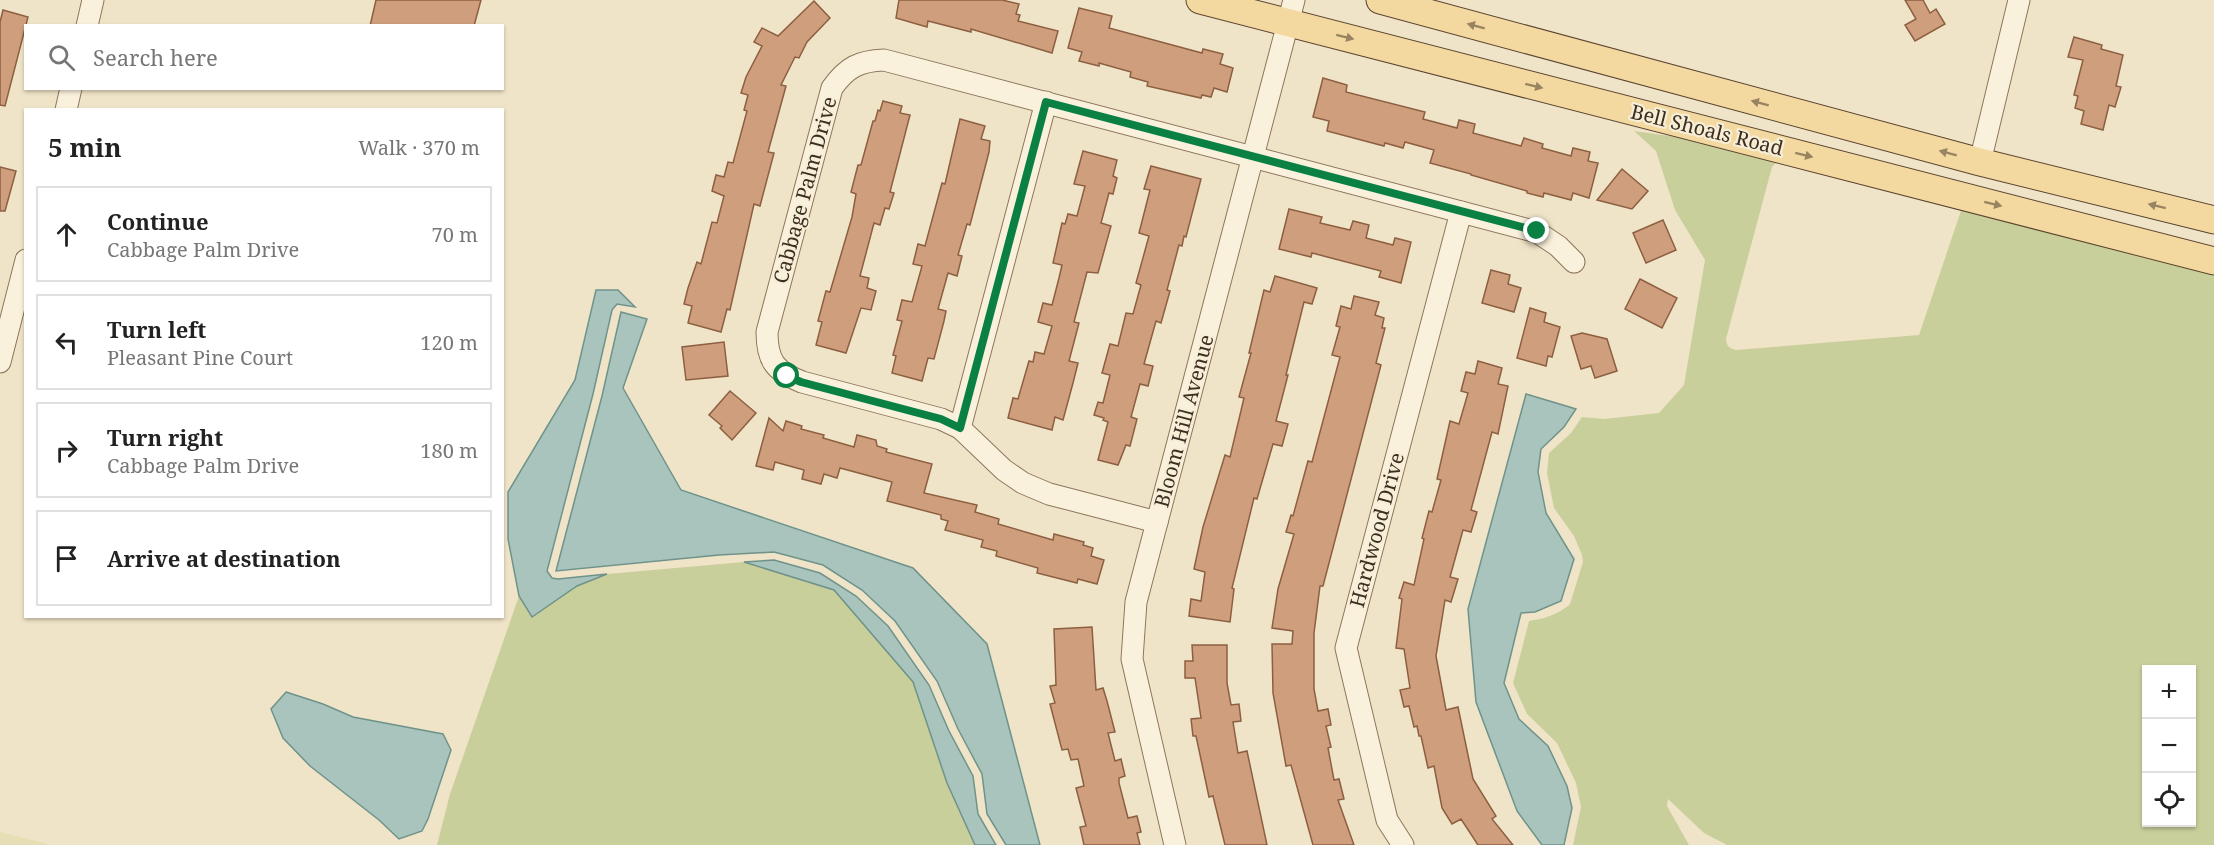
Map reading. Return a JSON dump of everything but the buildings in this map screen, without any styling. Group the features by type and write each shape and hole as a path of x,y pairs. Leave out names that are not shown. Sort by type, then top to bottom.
{"main road":[{"name":"Bell Shoals Road","path":"1200,0 1291,11 2214,261"},
{"name":"Bell Shoals Road","path":"1380,0 1980,162 2214,220"}],"street":[{"path":"87,24 93,0"},
{"path":"1980,162 2019,0"},
{"name":"Bloom Hill Avenue","path":"1174,845 1132,659 1136,602 1291,11"},
{"name":"Cabbage Palm Drive","path":"1157,522 1049,494 1023,483 1004,470 960,428 941,419 801,382 787,376 773,364 767,349 767,332 832,88 842,75 853,67 868,61 884,60 1537,231 1558,246 1574,262"},
{"path":"66,108 71,90"},
{"path":"960,428 1046,102"},
{"name":"Hardwood Drive","path":"1402,845 1387,820 1346,648 1461,212"},
{"path":"0,362 24,268"}],"shaded area":[{"path":"0,832 52,845 0,845"}],"green space":[{"path":"1634,131 1811,156 1779,161 1772,167 1726,339 1729,347 1736,350 1919,335 1966,196 2214,267 2214,845 1727,845 1704,833 1668,799 1667,806 1689,845 1573,845 1581,807 1576,783 1557,743 1527,714 1513,683 1529,621 1551,616 1570,604 1583,562 1574,536 1554,508 1547,473 1549,453 1571,433 1582,417 1604,419 1659,413 1684,385 1705,260 1675,210 1656,151"},
{"path":"744,562 834,590 913,682 947,783 975,845 437,845 450,794 519,596 532,616 577,586 607,574"}],"water":[{"path":"596,290 618,290 635,307 617,304 612,310 593,394 547,571 552,578 558,579 607,574 577,586 532,617 519,596 508,539 508,492 575,380"},
{"path":"621,312 647,319 623,388 681,490 913,568 987,644 1040,845 1006,845 987,814 982,774 958,729 937,681 895,621 862,590 823,565 774,552 556,571 602,396"},
{"path":"1526,394 1576,409 1564,427 1541,449 1538,472 1546,513 1574,559 1561,601 1535,612 1521,613 1504,683 1519,719 1548,746 1567,786 1572,808 1564,845 1542,845 1517,811 1476,702 1468,609"},
{"path":"774,560 820,573 856,596 888,626 929,685 949,731 973,776 978,814 996,845 975,845 947,783 913,682 834,590 744,562"},
{"path":"286,692 353,717 443,734 451,750 422,831 399,839 379,820 310,766 283,738 271,709"}],"route":[{"path":"787,376 801,382 941,419 960,428 1046,102 1537,231"}]}
